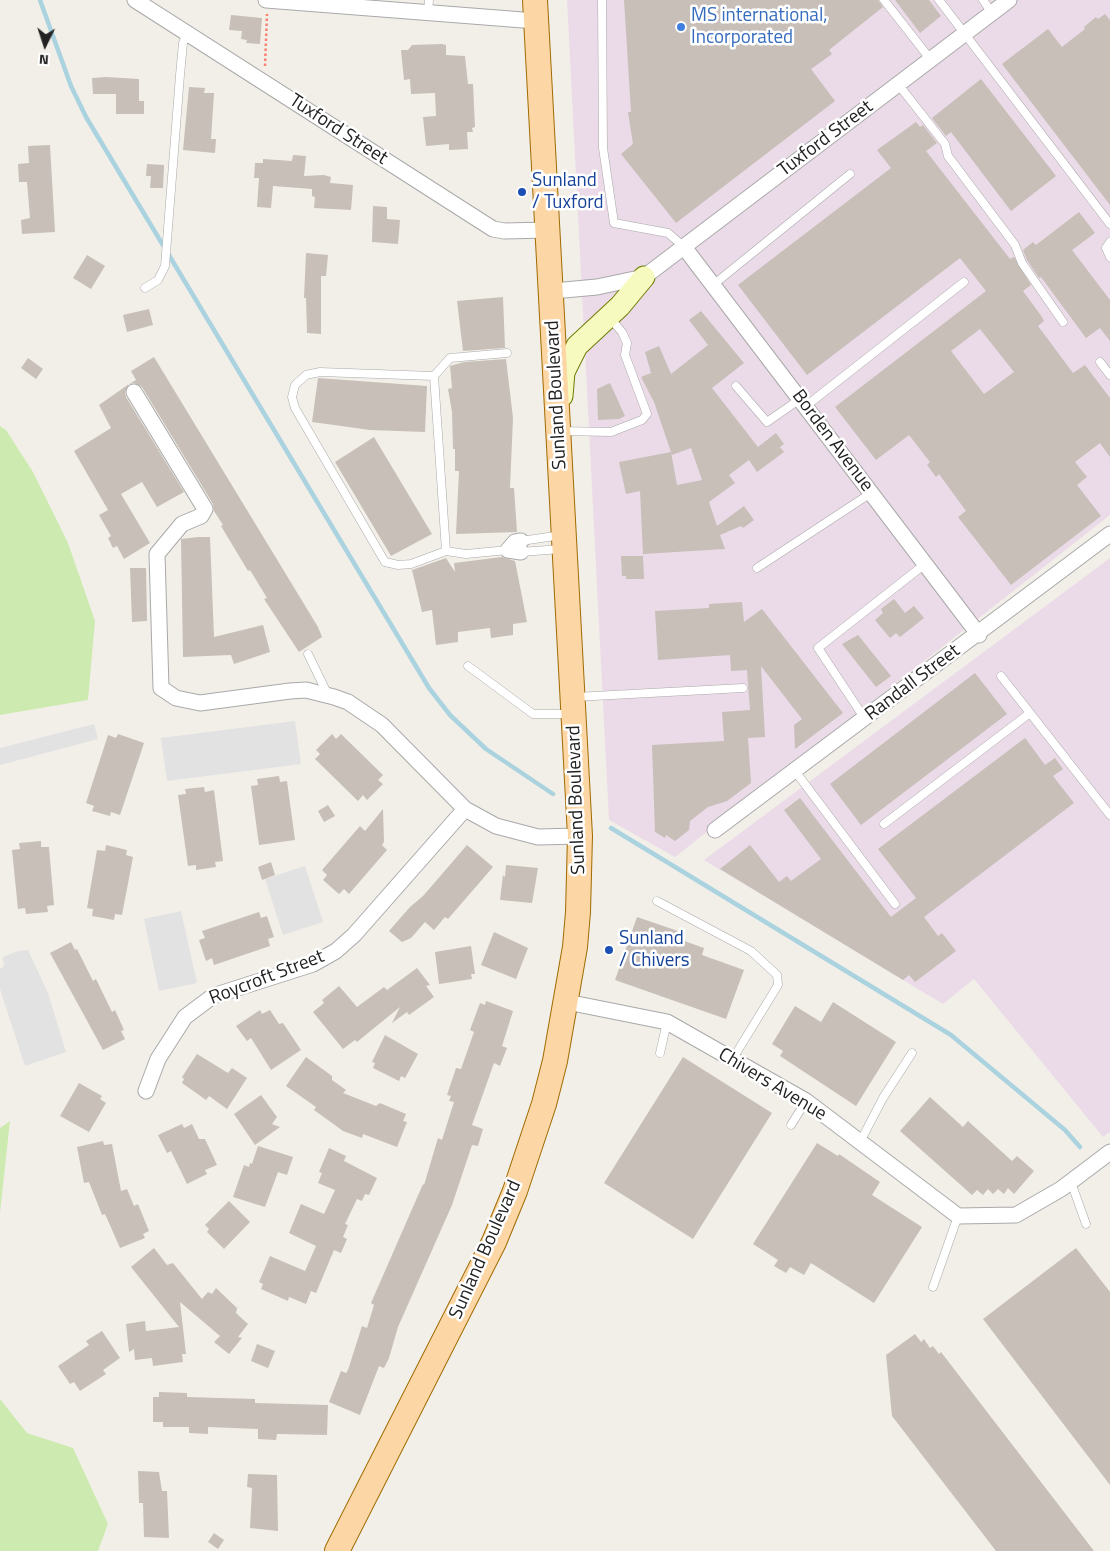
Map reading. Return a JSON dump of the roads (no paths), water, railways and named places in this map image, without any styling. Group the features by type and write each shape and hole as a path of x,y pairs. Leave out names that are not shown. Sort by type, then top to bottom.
{"main road":[{"name":"Sunland Boulevard","path":"337,1551 494,1242 515,1191 544,1104 567,1002 578,912 580,836 536,11"}],"street":[{"name":"Tuxford Street","path":"135,0 493,229 504,231 549,230"},
{"path":"267,0 536,11"},
{"name":"Tuxford Street","path":"558,431 564,372 576,346 609,316 644,277 1009,0"},
{"name":"Borden Avenue","path":"684,247 979,635"},
{"name":"Tuxford Street","path":"552,291 597,287 644,277"},
{"path":"134,392 205,509 201,516 182,524 157,554 161,688 176,698 200,703 306,690 348,702 382,725 465,809 496,826 538,837 580,836"},
{"name":"Randall Street","path":"715,830 979,635 1110,534"},
{"name":"Roycroft Street","path":"146,1091 158,1059 184,1017 213,996 313,964 336,951 354,935 432,844 465,809"},
{"name":"Chivers Avenue","path":"567,1002 667,1022 806,1102 958,1216"},
{"path":"958,1216 1016,1215 1071,1182 1110,1152"}],"lane":[{"path":"602,0 603,148 614,223 668,233 684,247"},
{"path":"884,0 931,60"},
{"path":"939,0 1110,224"},
{"path":"983,0 992,12"},
{"path":"146,288 162,275 168,230 183,43 187,33"},
{"path":"898,84 945,144 948,156 1015,246 1022,262 1063,322"},
{"path":"713,285 850,174"},
{"path":"1110,242 1106,248 1110,257"},
{"path":"736,386 767,422 803,403 964,282"},
{"path":"558,431 611,432 642,420 647,414 625,355 627,343 622,332 609,316"},
{"path":"446,551 434,376 450,358 507,353"},
{"path":"1100,362 1110,375"},
{"path":"434,376 320,372 306,375 294,385 292,397 295,408 385,562 398,565 411,564 446,551 466,554 564,542"},
{"path":"757,568 871,493"},
{"path":"516,548 564,542"},
{"path":"865,719 818,648 925,564"},
{"path":"308,654 328,695"},
{"path":"468,666 533,714 574,705 743,688"},
{"path":"1001,676 1110,815"},
{"path":"884,824 1030,713"},
{"path":"795,771 895,904"},
{"path":"657,901 751,951 777,975 778,986 732,1060"},
{"path":"660,1053 667,1022"},
{"path":"860,1142 883,1098 912,1053"},
{"path":"791,1125 806,1102"},
{"path":"1071,1182 1086,1224"},
{"path":"933,1288 958,1216"}],"waterway":[{"path":"40,0 71,86 86,117 429,688 450,715 486,749 553,794"},
{"path":"611,828 951,1035 1065,1130 1080,1147"}],"place":[{"name":"MS international, Incorporated","path":"681,27"},
{"name":"Sunland / Tuxford","path":"522,192"},
{"name":"Sunland / Chivers","path":"609,950"}]}
